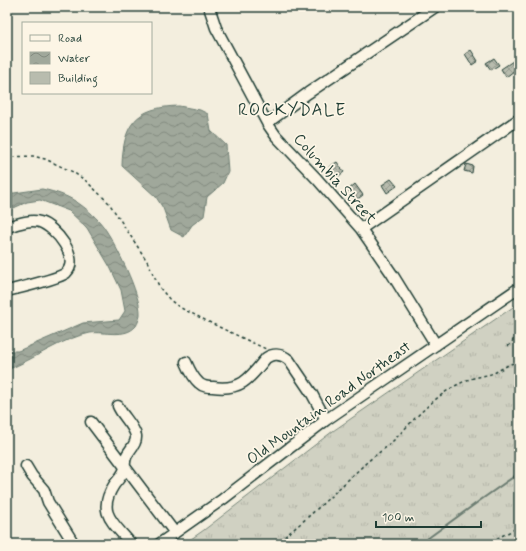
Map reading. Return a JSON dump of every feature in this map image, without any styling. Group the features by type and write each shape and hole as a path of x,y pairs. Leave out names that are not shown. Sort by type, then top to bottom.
{"street":[{"name":"Columbia Street","path":"209,7 216,28 267,123 276,136 341,205 361,229 392,274 436,344"},
{"path":"267,123 308,93 435,7"},
{"path":"361,229 519,119"},
{"path":"7,227 29,221 41,223 47,226 62,241 71,260 68,270 60,276 7,291"},
{"name":"Old Mountain Road Northeast","path":"159,544 230,494 326,420 519,288"},
{"path":"186,362 196,380 200,384 204,386 229,388 237,386 248,380 270,355 277,354 285,356 312,394 326,420"},
{"path":"118,406 121,414 134,431 136,440 125,457 125,472 109,494 106,508 109,517 131,544"},
{"path":"92,422 175,533"},
{"path":"26,466 44,490 48,502 74,544"}],"path":[{"path":"7,157 33,156 45,159 73,172 86,181 109,203 147,261 160,288 170,300 179,307 212,324 277,354"},
{"path":"508,346 511,344 519,328"},
{"path":"275,544 299,526 373,457 389,445 421,413 443,395 465,381 487,376 512,363 519,362"},
{"path":"486,544 519,527"}],"green space":[{"path":"519,303 519,544 184,544 333,431"}],"water":[{"path":"179,106 200,110 208,114 211,131 226,145 228,172 223,183 207,197 204,216 192,225 184,237 171,230 163,208 156,197 122,166 125,139 134,121 152,110 164,107"},
{"path":"42,189 72,199 84,207 103,226 114,244 132,282 139,305 140,317 136,326 126,332 114,334 90,333 79,336 58,344 7,370 7,351 18,351 83,323 119,320 125,311 121,290 110,267 87,228 69,211 40,200 27,202 7,211 7,194"}],"building":[{"path":"471,50 478,61 472,65 465,54"},
{"path":"494,58 499,65 491,70 486,63"},
{"path":"513,61 518,68 506,77 501,69"},
{"path":"337,162 344,172 336,178 329,167"},
{"path":"466,164 473,166 472,173 464,171"},
{"path":"391,179 397,186 387,193 382,185"},
{"path":"355,184 363,195 355,201 348,190"}],"waterway":[{"path":"420,544 519,473"}],"district":[{"name":"ROCKYDALE","path":"292,110"}]}
